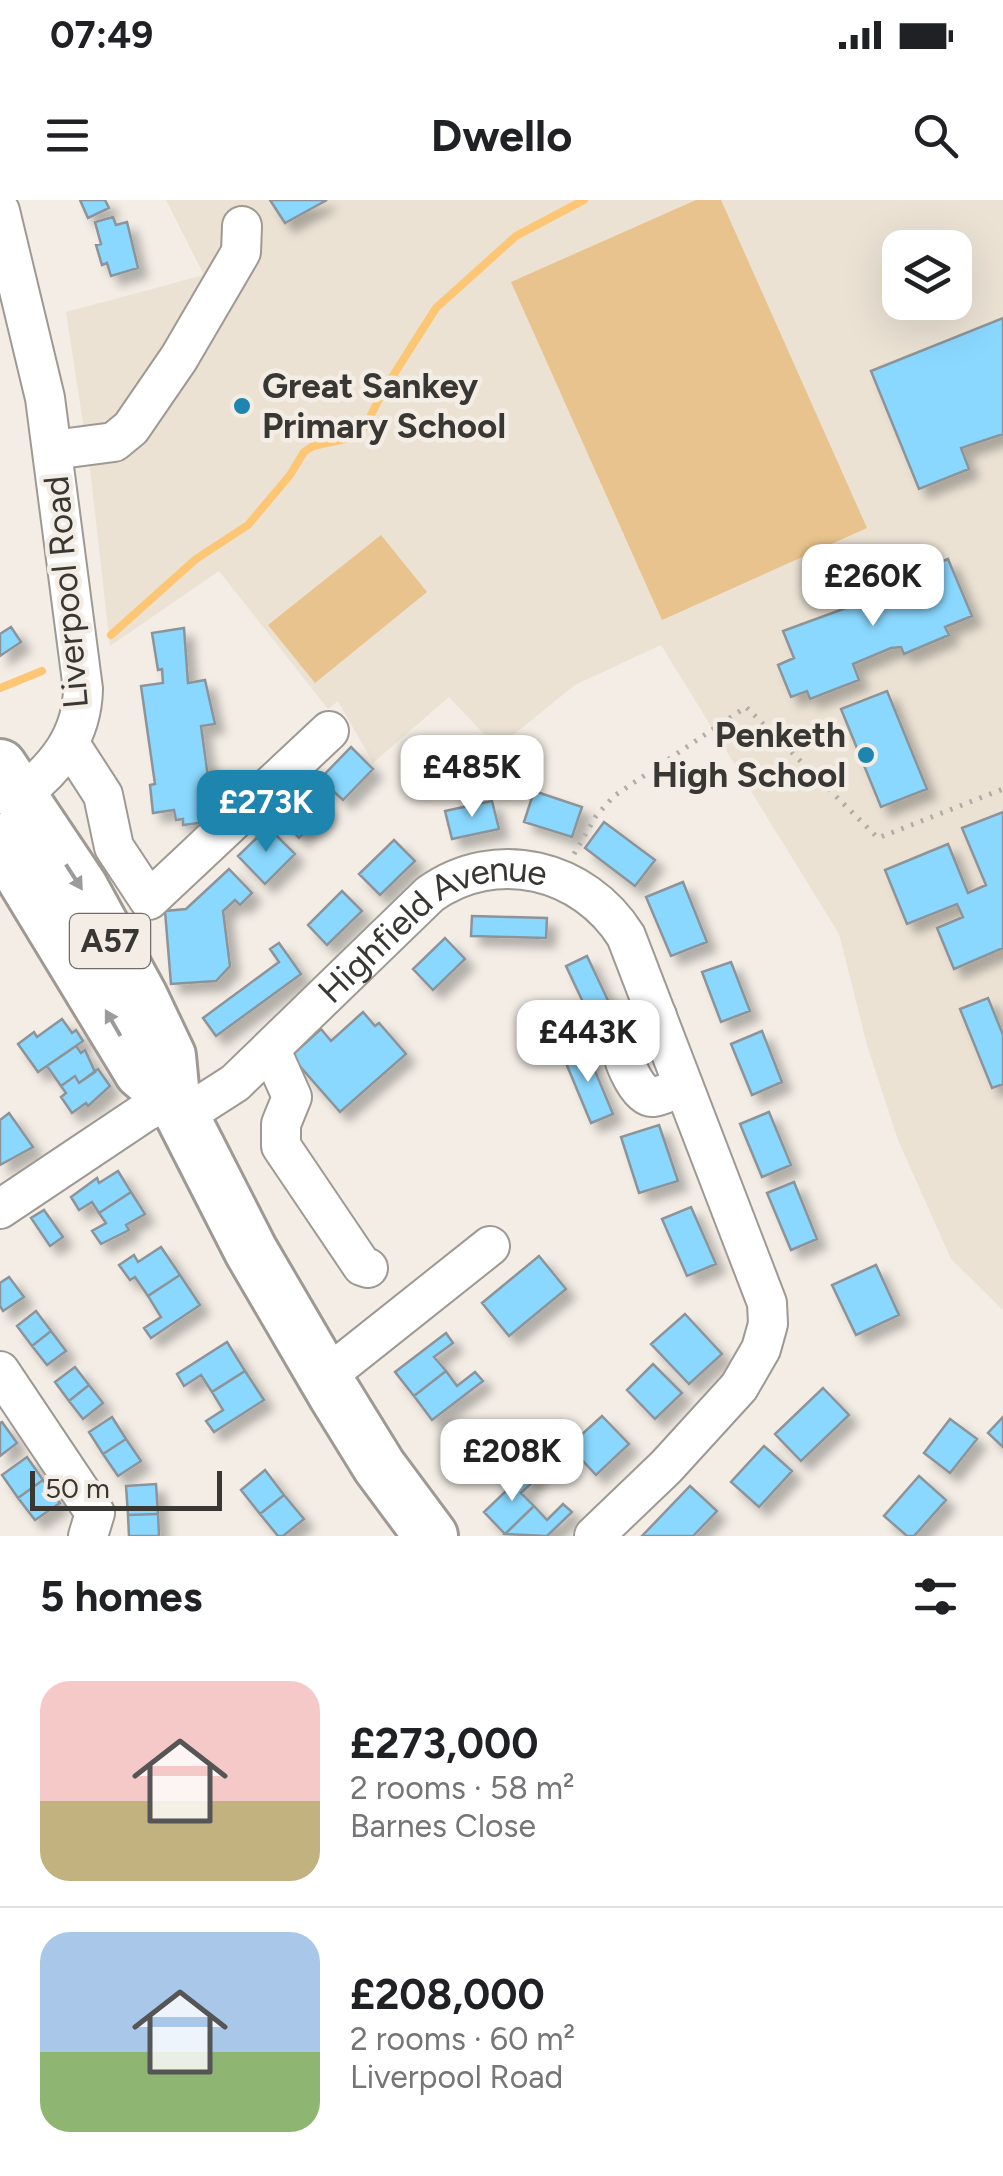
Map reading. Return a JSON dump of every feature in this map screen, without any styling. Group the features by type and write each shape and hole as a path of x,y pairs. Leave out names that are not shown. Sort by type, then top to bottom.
{"highway":[{"name":"Liverpool Road","path":"9,815 141,1072 178,1107 251,1251 324,1378 380,1466 432,1536"}],"street":[{"name":"Liverpool Road","path":"0,211 46,398 83,689 78,727 70,744 9,815"},
{"path":"52,450 114,442 131,428 241,252 242,226"},
{"path":"70,744 103,796 114,847 149,900 329,730"},
{"name":"Highfield Avenue","path":"0,1209 145,1112 220,1095 446,883 508,868 560,878 586,892 615,918 626,936 767,1303 768,1324 754,1365 739,1387 594,1536"},
{"path":"271,1050 292,1097 281,1124 281,1146 362,1266 368,1268"},
{"path":"324,1378 490,1246"},
{"path":"0,1371 95,1513 88,1536"}],"path":[{"path":"560,878 596,816 614,796 746,707 878,838 1003,789"}],"shaded area":[{"name":"Penketh High School","path":"166,200 1003,200 1003,1310 951,1259 898,1140 867,1045 839,934 661,645 575,685 497,748 449,697 373,763 338,701 328,709 219,571 110,646 90,469 66,312 204,275"},
{"path":"696,200 721,200 867,528 662,620 511,282"},
{"path":"381,535 427,592 315,683 268,625"}],"building":[{"path":"80,200 105,200 109,208 88,218"},
{"path":"270,200 327,200 285,223"},
{"path":"113,217 116,225 127,222 138,268 111,276 107,263 102,265 96,245 101,244 95,222"},
{"path":"1003,318 1003,434 961,448 969,469 919,489 871,371"},
{"path":"948,559 972,616 945,627 949,635 904,654 901,647 891,648 853,664 859,680 810,699 807,691 791,697 778,665 794,658 783,631 846,608 843,602"},
{"path":"11,627 21,642 0,656 0,634"},
{"path":"184,628 188,683 205,680 215,724 201,726 214,821 183,825 183,819 176,820 174,810 153,813 150,785 155,784 141,686 163,683 152,633"},
{"path":"887,691 927,789 881,807 841,709"},
{"path":"351,747 373,769 343,800 320,779"},
{"path":"309,790 328,811 299,838 280,817"},
{"path":"534,791 582,807 572,837 524,822"},
{"path":"492,801 499,829 452,839 445,811"},
{"path":"1003,812 1003,948 954,969 937,928 963,917 957,904 907,924 885,870 948,844 968,893 986,885 962,828"},
{"path":"604,822 655,860 635,886 585,848"},
{"path":"268,827 295,854 265,884 238,856"},
{"path":"394,840 415,861 380,895 359,874"},
{"path":"229,869 252,893 240,905 235,900 223,911 230,966 216,981 171,984 165,911 186,909"},
{"path":"683,882 707,942 671,956 646,897"},
{"path":"342,891 362,911 327,945 308,925"},
{"path":"472,916 547,918 546,938 471,936"},
{"path":"445,938 465,959 433,990 413,969"},
{"path":"279,943 301,974 216,1036 203,1018 279,962 270,949"},
{"path":"587,956 612,1009 591,1019 566,966"},
{"path":"731,962 750,1011 721,1022 702,972"},
{"path":"988,998 1003,1035 1003,1084 992,1088 960,1009"},
{"path":"363,1012 375,1026 379,1023 406,1054 340,1112 291,1056 321,1029 331,1041"},
{"path":"62,1019 83,1041 38,1072 18,1044 34,1032 37,1037"},
{"path":"762,1031 782,1082 752,1095 731,1044"},
{"path":"76,1046 81,1053 85,1050 95,1072 79,1083 75,1076 61,1086 47,1066"},
{"path":"585,1047 613,1114 591,1123 563,1056"},
{"path":"98,1069 110,1086 88,1106 86,1103 72,1113 61,1097 66,1093 61,1086 75,1076 79,1083"},
{"path":"769,1112 791,1165 762,1177 740,1124"},
{"path":"9,1113 33,1147 0,1165 0,1120"},
{"path":"659,1125 678,1181 639,1193 621,1137"},
{"path":"118,1171 131,1192 99,1213 92,1202 79,1210 71,1197 97,1178 99,1183"},
{"path":"794,1182 817,1239 791,1250 767,1193"},
{"path":"131,1192 145,1214 126,1225 129,1230 101,1244 92,1231 106,1223 99,1213"},
{"path":"691,1207 716,1264 687,1276 662,1219"},
{"path":"44,1210 63,1237 50,1246 31,1218"},
{"path":"161,1247 180,1275 148,1296 135,1277 130,1280 119,1265 134,1255 138,1262"},
{"path":"539,1256 566,1289 509,1336 482,1303"},
{"path":"876,1265 899,1315 856,1335 832,1285"},
{"path":"180,1275 200,1305 151,1338 144,1328 161,1317 148,1296"},
{"path":"9,1277 24,1297 3,1311 0,1283"},
{"path":"36,1311 51,1331 32,1346 17,1326"},
{"path":"685,1314 722,1354 689,1384 651,1344"},
{"path":"51,1331 66,1351 47,1365 32,1346"},
{"path":"446,1333 453,1343 434,1357 446,1371 414,1396 395,1372"},
{"path":"227,1342 245,1371 212,1392 201,1375 184,1386 177,1374"},
{"path":"653,1364 682,1393 655,1419 627,1390"},
{"path":"75,1367 89,1385 69,1401 55,1382"},
{"path":"245,1371 264,1400 214,1432 206,1421 223,1410 212,1392"},
{"path":"446,1371 457,1386 475,1372 483,1381 432,1420 414,1396"},
{"path":"89,1385 103,1403 83,1419 69,1401"},
{"path":"823,1388 849,1415 801,1461 775,1434"},
{"path":"602,1416 629,1444 596,1475 569,1446"},
{"path":"112,1417 126,1439 103,1454 89,1432"},
{"path":"1003,1417 1003,1447 988,1433"},
{"path":"950,1419 977,1439 950,1473 924,1453"},
{"path":"0,1423 17,1443 0,1456"},
{"path":"126,1439 141,1461 118,1476 103,1454"},
{"path":"764,1446 792,1471 759,1507 731,1482"},
{"path":"27,1457 43,1480 18,1498 2,1475"},
{"path":"530,1468 538,1477 521,1493 534,1506 505,1534 484,1512"},
{"path":"265,1470 284,1495 260,1514 241,1490"},
{"path":"919,1476 946,1500 914,1536 907,1536 884,1516"},
{"path":"43,1480 60,1503 35,1520 18,1498"},
{"path":"156,1484 158,1514 128,1515 126,1486"},
{"path":"690,1486 717,1511 693,1536 642,1536"},
{"path":"284,1495 304,1519 278,1536 260,1514"},
{"path":"563,1504 572,1512 547,1536 505,1534 534,1506 547,1520"},
{"path":"158,1514 159,1536 129,1536 128,1515"}],"waterway":[{"path":"111,635 196,559 248,525 304,452 345,439 365,427 436,308 516,236 584,200"},
{"path":"0,688 42,671"}],"place":[{"name":"Great Sankey Primary School","path":"242,406"},
{"name":"Penketh High School","path":"866,755"}]}
